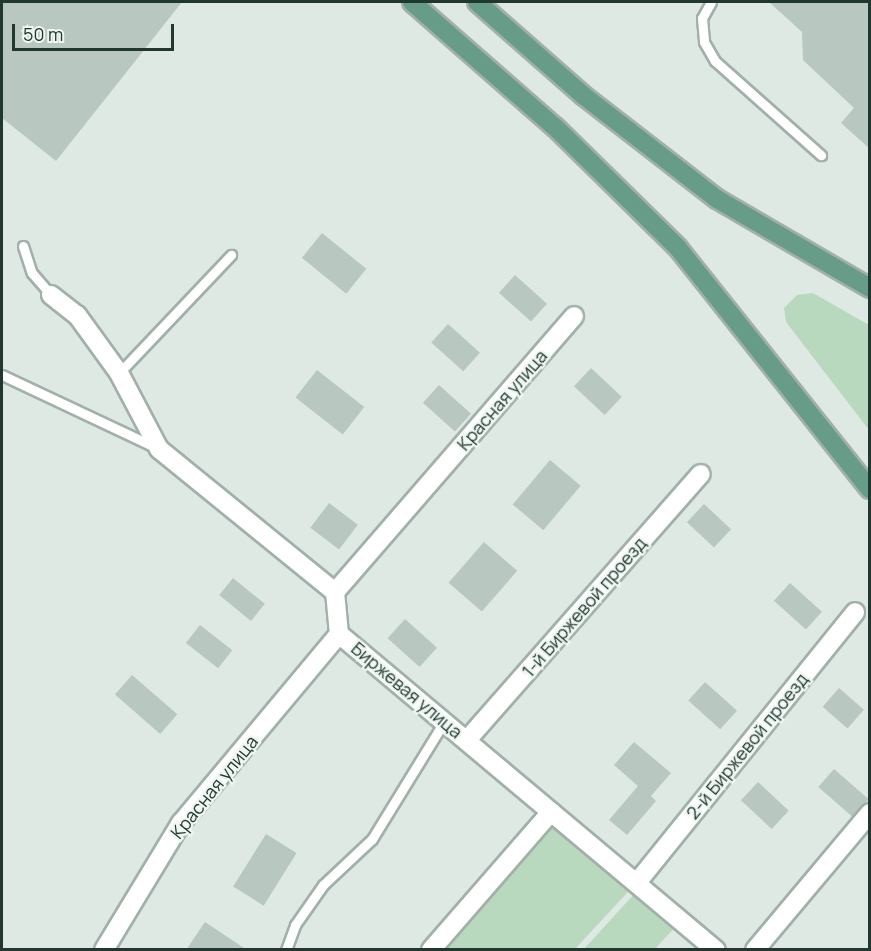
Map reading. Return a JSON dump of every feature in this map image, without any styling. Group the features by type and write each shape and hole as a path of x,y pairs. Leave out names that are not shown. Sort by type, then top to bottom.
{"main road":[{"path":"412,2 555,127 678,248 870,489"},
{"path":"477,2 584,96 717,199 870,288"}],"street":[{"path":"51,295 77,315 119,373 159,449 335,592"},
{"name":"Красная улица","path":"335,592 574,316"},
{"name":"1-й Биржевой проезд","path":"467,740 701,474"},
{"name":"Биржевая улица","path":"335,592 339,634 551,812 639,880 716,950"},
{"name":"2-й Биржевой проезд","path":"639,880 855,612"},
{"name":"Красная улица","path":"104,950 181,823 339,634"},
{"path":"431,950 551,812"},
{"path":"755,950 870,813"}],"lane":[{"path":"711,2 702,18 704,34 715,61 821,155"},
{"path":"23,246 28,266 51,295"},
{"path":"119,373 231,255"},
{"path":"2,375 159,449"},
{"path":"286,950 295,925 323,885 372,838 444,722"}],"green space":[{"path":"813,293 869,325 869,430 786,322 784,308 797,295"},
{"path":"551,812 639,880 575,949 431,950"},
{"path":"636,892 675,927 655,949 583,950"}],"building":[{"path":"2,2 182,2 56,161 2,118"},
{"path":"769,2 870,2 870,149 841,123 854,108 803,60 802,32"},
{"path":"322,233 366,269 346,294 302,258"},
{"path":"515,275 547,304 531,322 499,293"},
{"path":"448,324 480,353 463,371 431,343"},
{"path":"591,368 622,397 605,415 574,386"},
{"path":"317,370 364,407 343,435 295,398"},
{"path":"439,385 471,414 455,432 423,403"},
{"path":"550,460 581,486 543,530 513,504"},
{"path":"329,503 358,525 339,549 310,528"},
{"path":"704,504 731,529 714,548 687,522"},
{"path":"484,542 517,571 482,612 449,583"},
{"path":"233,578 265,604 251,621 219,595"},
{"path":"790,583 822,612 806,630 774,601"},
{"path":"405,619 437,648 420,667 388,638"},
{"path":"200,625 232,650 218,668 186,643"},
{"path":"132,675 177,714 160,734 115,695"},
{"path":"705,682 737,711 720,729 688,701"},
{"path":"839,688 864,710 848,729 823,707"},
{"path":"634,742 671,773 651,796 656,801 627,835 609,820 638,786 614,765"},
{"path":"834,769 869,799 853,817 818,787"},
{"path":"758,782 789,811 772,829 741,800"},
{"path":"266,834 297,853 264,906 233,887"},
{"path":"205,922 247,950 186,950"}]}
